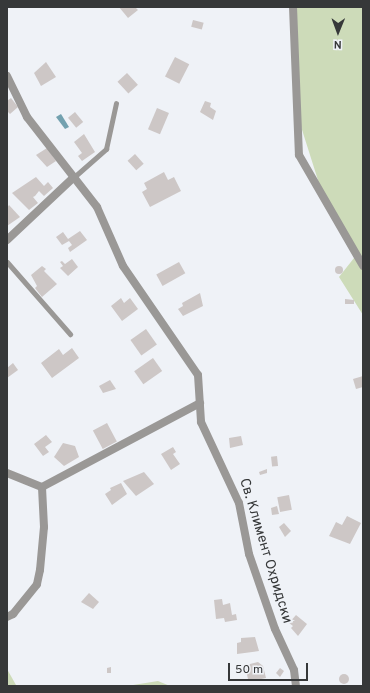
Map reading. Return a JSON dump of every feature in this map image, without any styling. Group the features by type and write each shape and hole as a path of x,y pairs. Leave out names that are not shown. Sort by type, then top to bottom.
{"street":[{"path":"292,7 294,88 299,155 363,266"},
{"name":"Св. Климент Охридски","path":"7,76 28,117 97,207 123,266 198,375 201,422 224,468 238,503 249,554 275,629 294,670 296,686"},
{"path":"7,240 74,177"},
{"path":"7,473 42,487 200,403"},
{"path":"7,617 13,614 37,584 43,535 42,487"}],"lane":[{"path":"74,177 106,149 116,103"},
{"path":"7,262 70,334"}],"green space":[{"path":"297,7 363,7 363,315 339,277 358,253 323,196 297,114 290,13"},
{"path":"7,669 16,685 17,686 7,686"},
{"path":"158,681 170,686 127,686"}],"water":[{"path":"61,114 69,127 65,129 56,117"}],"building":[{"path":"119,7 135,7 138,10 128,18"},
{"path":"193,20 204,23 202,30 191,27"},
{"path":"175,57 189,64 179,84 165,77"},
{"path":"46,62 56,77 41,86 34,73"},
{"path":"127,73 138,85 128,94 117,82"},
{"path":"11,98 18,107 10,114 7,111 7,101"},
{"path":"205,101 211,103 210,107 216,111 213,120 200,112"},
{"path":"157,108 169,113 160,134 148,129"},
{"path":"75,112 83,122 76,128 68,118"},
{"path":"84,134 95,152 82,161 78,156 82,153 74,142"},
{"path":"47,148 56,161 47,167 36,155"},
{"path":"135,154 144,164 136,170 128,161"},
{"path":"164,172 168,180 174,177 181,191 150,207 142,192 147,189 144,183"},
{"path":"36,177 44,186 48,182 53,188 44,196 39,191 33,197 38,203 29,210 12,193"},
{"path":"9,205 20,217 7,226 7,208"},
{"path":"80,231 87,240 70,252 68,248 72,245 69,241 62,245 56,237 63,232 68,239"},
{"path":"72,259 78,267 68,276 60,268 63,266 60,262 62,261 65,264"},
{"path":"179,262 185,273 163,286 156,275"},
{"path":"42,266 46,269 44,271 57,284 42,297 35,288 37,286 31,275"},
{"path":"337,266 341,266 343,270 341,274 337,274 335,272 335,268"},
{"path":"200,293 203,306 183,316 178,309 183,306 182,303"},
{"path":"121,298 124,303 130,298 138,309 122,321 111,306"},
{"path":"345,299 354,300 354,304 345,304"},
{"path":"146,329 157,345 141,355 130,340"},
{"path":"72,348 79,358 52,378 41,363 59,349 63,355"},
{"path":"153,358 162,371 143,384 134,371"},
{"path":"13,363 18,370 7,378 7,368"},
{"path":"363,376 363,387 356,389 353,379"},
{"path":"110,380 116,389 103,393 99,386"},
{"path":"107,423 117,442 103,449 93,431"},
{"path":"46,435 52,442 45,447 49,452 43,456 34,444"},
{"path":"241,436 243,445 230,448 229,438"},
{"path":"63,443 75,446 79,457 64,466 54,457"},
{"path":"173,447 176,452 173,454 180,464 171,470 161,454"},
{"path":"277,456 278,466 272,467 271,457"},
{"path":"267,469 267,473 260,475 259,472"},
{"path":"144,472 154,484 136,496 123,481"},
{"path":"121,483 127,494 112,505 105,494 111,490 110,488"},
{"path":"289,495 292,510 280,512 277,497"},
{"path":"277,506 279,514 272,515 271,508"},
{"path":"347,516 361,523 350,544 329,536 336,522 342,525"},
{"path":"284,523 291,531 285,537 279,527"},
{"path":"89,593 99,602 93,609 81,602"},
{"path":"222,599 223,605 230,603 232,615 236,614 237,620 225,622 224,618 216,619 214,600"},
{"path":"296,615 307,624 298,636 291,628 293,626 289,623"},
{"path":"255,637 259,651 237,654 237,643 241,642 241,638"},
{"path":"258,662 263,666 266,678 252,681 248,679 246,670 250,664"},
{"path":"111,667 111,673 107,673 107,668"},
{"path":"280,668 284,671 280,677 276,673"},
{"path":"342,674 346,674 348,675 348,683 342,684 339,681 339,677"}]}
